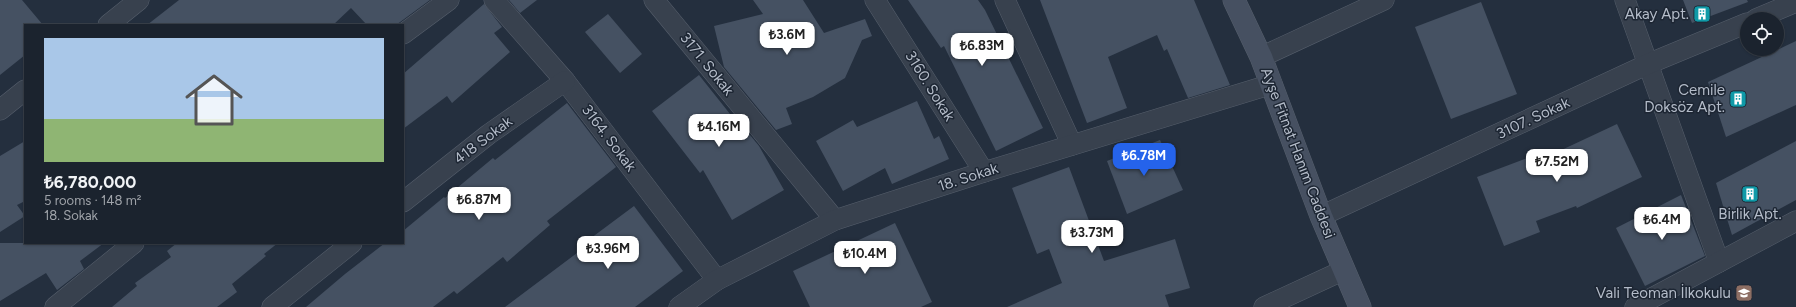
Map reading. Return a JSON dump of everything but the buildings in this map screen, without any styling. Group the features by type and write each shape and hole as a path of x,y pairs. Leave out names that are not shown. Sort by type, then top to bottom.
{"street":[{"path":"109,24 139,0"},
{"path":"404,33 449,0"},
{"name":"3164. Sokak","path":"494,0 565,81 717,280"},
{"name":"3171. Sokak","path":"654,0 835,220"},
{"name":"3160. Sokak","path":"875,0 984,172"},
{"path":"1005,0 1072,145"},
{"name":"Ayşe Fitnat Hanım Caddesi","path":"1234,0 1262,57 1321,216 1360,307"},
{"path":"1262,57 1384,0"},
{"path":"1625,0 1719,262"},
{"path":"1772,12 1796,2"},
{"name":"3107. Sokak","path":"1321,216 1648,64 1740,26"},
{"name":"418 Sokak","path":"404,201 488,134 565,81"},
{"name":"18. Sokak","path":"679,307 717,280 835,220 984,172 1272,84"},
{"path":"0,110 24,91"},
{"path":"1635,307 1796,221"},
{"path":"55,307 133,244"},
{"path":"272,307 351,244"},
{"path":"1264,307 1344,270"}],"place":[{"name":"Akay Apt.","path":"1702,14"},
{"name":"Cemile Doksöz Apt.","path":"1738,99"},
{"name":"Birlik Apt.","path":"1750,194"},
{"name":"Vali Teoman İlkokulu","path":"1744,293"}]}
